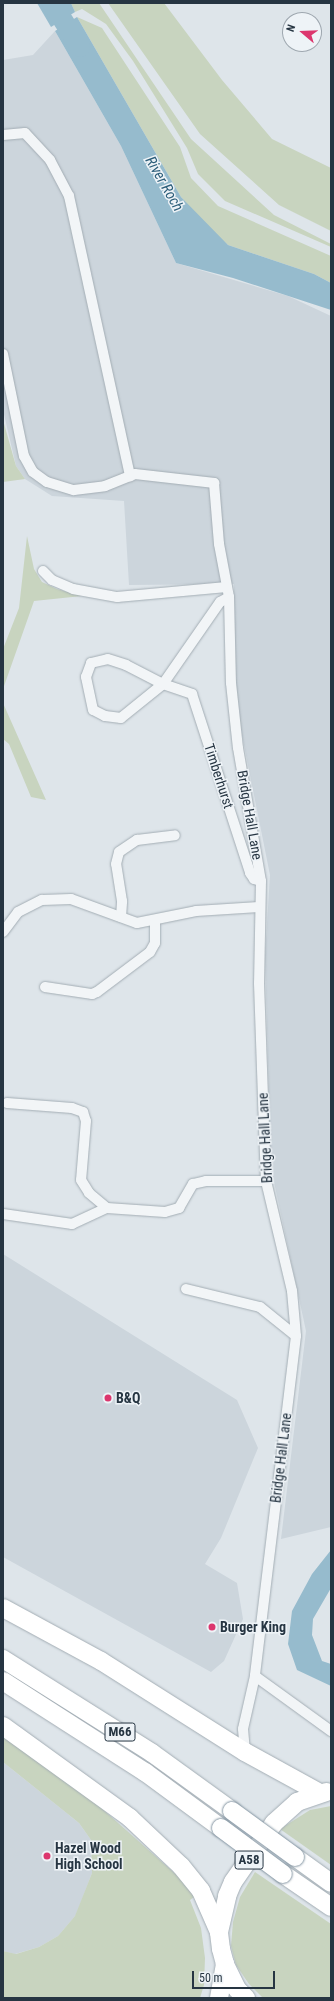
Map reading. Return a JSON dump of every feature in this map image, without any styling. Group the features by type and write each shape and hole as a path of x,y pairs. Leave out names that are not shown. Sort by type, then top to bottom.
{"highway":[{"path":"3,1608 101,1661 245,1752 288,1777 326,1792"},
{"name":"M66","path":"3,1659 152,1753 331,1883"},
{"name":"M66","path":"3,1681 145,1772 331,1907"},
{"path":"3,1726 130,1818 181,1866 201,1891 219,1932"},
{"name":"A58","path":"246,1998 237,1989 225,1964 219,1932 224,1907 233,1882 274,1823 297,1802 326,1792"},
{"name":"A58","path":"219,1998 225,1964"}],"street":[{"path":"3,135 25,133 50,160 69,196 130,476 105,486 74,490 47,482 33,472 24,456 3,354"},
{"name":"Bridge Hall Lane","path":"130,476 135,474 214,483 219,544 229,597 232,697 238,748 261,881 259,907 259,983 266,1181 292,1291 296,1336 255,1676 243,1729 245,1752"},
{"path":"43,571 52,580 73,589 117,596 227,587"},
{"name":"Timberhurst","path":"229,597 220,602 163,684 121,718 113,717 93,710 86,676 91,663 108,659 126,665 163,684 192,694 250,873 254,879 261,881"},
{"path":"121,917 122,901 116,864 119,852 137,840 175,835"},
{"path":"3,932 18,912 42,900 71,899 137,922 155,921 196,911 259,907"},
{"path":"45,987 92,994 97,992 150,952 154,943 155,921"},
{"path":"8,1103 72,1108 83,1112 86,1121 81,1180 89,1193 107,1208"},
{"path":"3,1214 72,1224 107,1208 165,1212 179,1208 193,1184 206,1181 266,1181"},
{"path":"186,1289 260,1307 296,1336"},
{"path":"255,1676 331,1731"}],"shaded area":[{"path":"55,31 121,146 176,263 288,296 331,316 331,1527 281,1539 306,1331 271,1168 265,956 270,875 233,690 234,584 129,585 124,501 52,496 25,479 16,466 3,410 3,60 33,55"},
{"path":"3,1254 237,1400 258,1448 221,1538 205,1564 237,1583 243,1619 224,1661 211,1672 3,1557"},
{"name":"Hazel Wood High School","path":"3,1762 79,1823 91,1840 92,1873 76,1915 58,1936 39,1947 15,1954 3,1951"}],"green space":[{"path":"71,3 99,3 191,139 274,215 331,244 331,247 225,201 198,174 187,148 133,61 106,24 82,9 75,12"},
{"path":"108,3 164,3 222,80 272,139 331,168 331,231 279,205 200,134"},
{"path":"77,17 102,28 180,147 191,178 218,206 331,256 331,283 314,274 228,245 207,227 181,197"},
{"path":"3,420 16,466 25,479 3,482"},
{"path":"27,536 34,569 42,582 57,589 82,596 34,601 3,689 3,649 19,608"},
{"path":"3,703 46,800 31,797 9,744 3,739"},
{"path":"3,1733 90,1798 180,1878 194,1897 190,1900 201,1928 205,1958 204,1985 200,1998 3,1998 3,1951 16,1954 39,1947 58,1936 75,1916 92,1873 91,1840 79,1823 3,1762"},
{"path":"331,1806 331,1865 280,1829 310,1810"},
{"path":"255,1872 331,1924 331,1998 263,1998 249,1984 236,1965 231,1946 233,1922 240,1897"}],"water":[{"path":"37,3 71,3 75,12 51,27"},
{"path":"77,17 181,197 228,245 314,274 331,283 331,310 233,278 176,263 121,146 55,31"},
{"path":"331,1550 331,1588 313,1619 312,1635 322,1661 331,1664 331,1686 297,1670 288,1644 292,1611 312,1574"}],"waterway":[{"name":"River Roch","path":"52,3 80,47"}],"place":[{"name":"B&Q","path":"108,1398"},
{"name":"Burger King","path":"212,1627"},
{"name":"Hazel Wood High School","path":"47,1856"}]}
